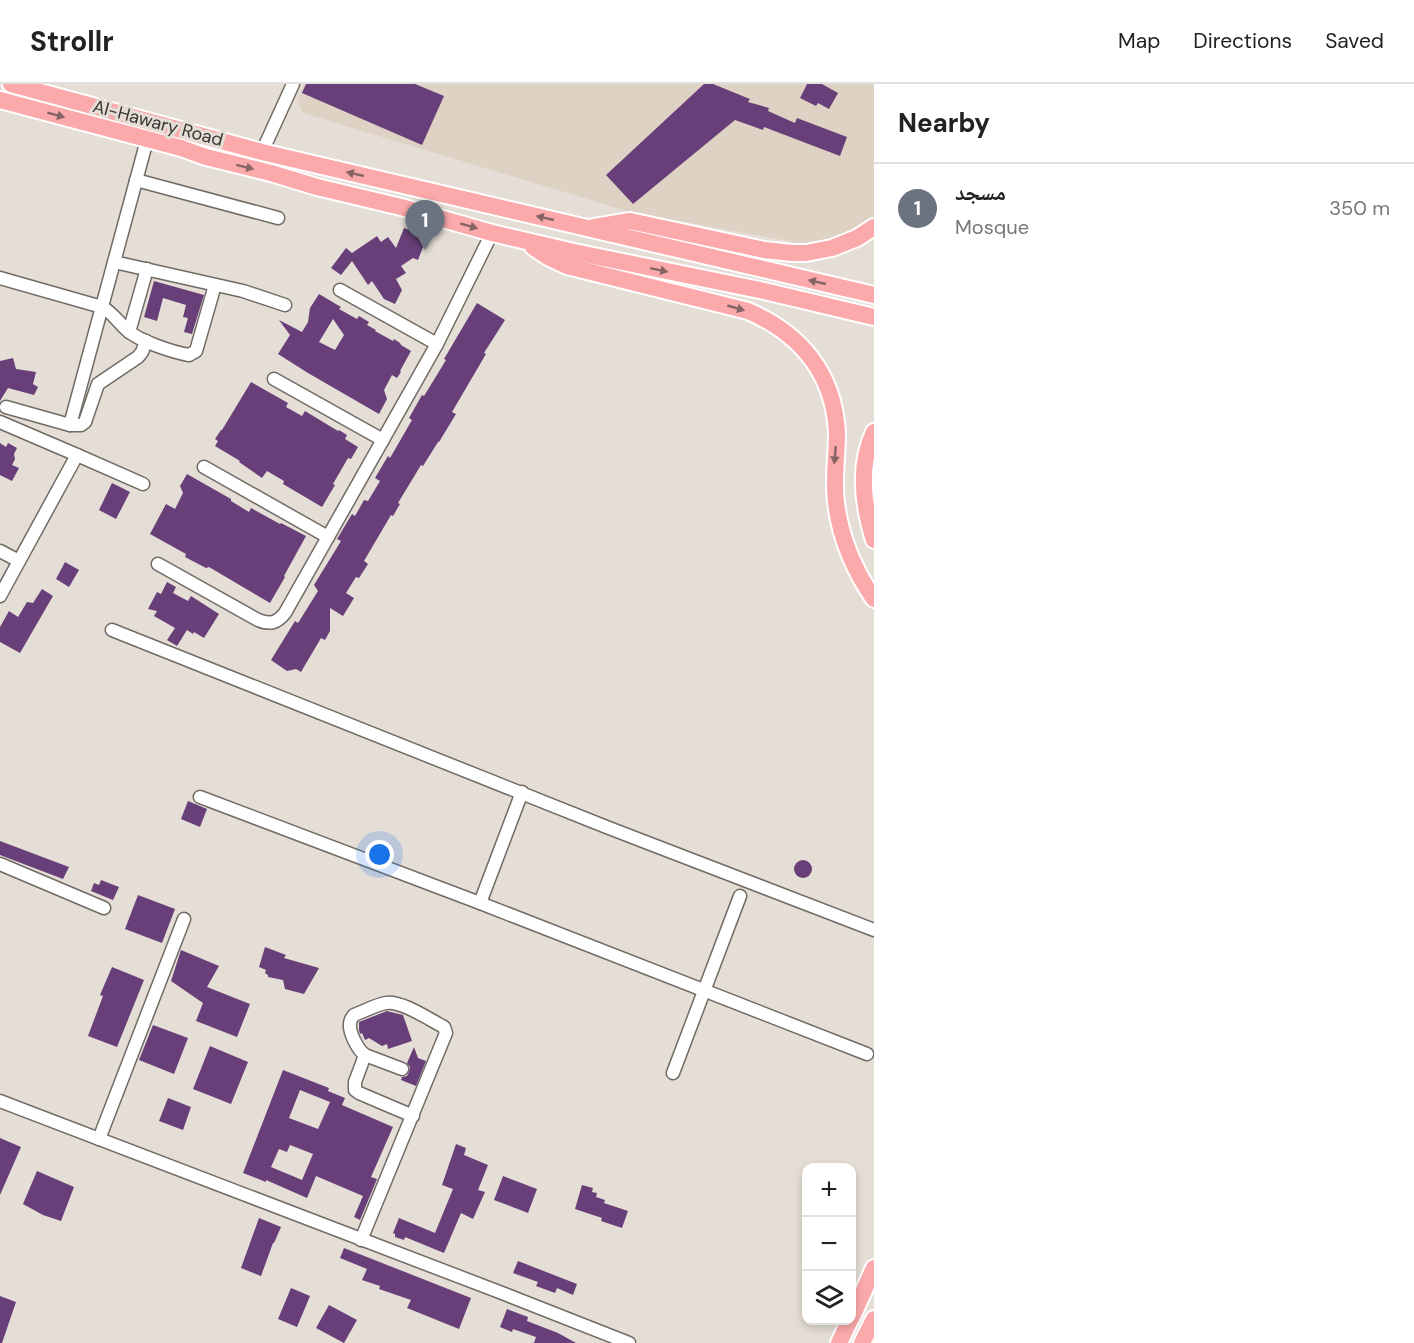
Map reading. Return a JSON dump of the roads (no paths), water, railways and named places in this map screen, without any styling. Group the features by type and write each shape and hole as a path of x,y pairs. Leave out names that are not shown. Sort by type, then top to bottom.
{"highway":[{"name":"Al-Hawary Road","path":"11,84 37,88 262,152 874,295"},
{"name":"Al-Hawary Road","path":"0,100 492,233 874,317"},
{"path":"588,228 630,221 764,250 792,253 832,248 857,238 874,227"},
{"path":"522,240 567,266 748,311 775,325 797,342 816,364 829,392 836,421 834,486 838,519 854,564 874,599"},
{"path":"874,432 865,460 863,480 867,516 874,540"},
{"path":"856,1308 874,1268"},
{"path":"862,1343 874,1319"},
{"path":"839,1343 848,1325"}],"street":[{"path":"262,152 293,84"},
{"path":"70,425 147,140"},
{"path":"136,180 278,218"},
{"path":"159,564 258,620 272,623 279,620 437,344 492,233"},
{"path":"114,262 243,291 285,305"},
{"path":"129,332 147,269"},
{"path":"0,278 102,307 129,332 146,341 186,355 194,353 215,285"},
{"path":"340,290 437,344"},
{"path":"6,407 79,426 83,424 98,384 138,357 146,341"},
{"path":"274,379 383,440"},
{"path":"0,423 143,484"},
{"path":"0,596 77,454"},
{"path":"204,467 328,537"},
{"path":"0,551 19,561"},
{"path":"112,630 609,828 874,930"},
{"path":"480,903 522,792"},
{"path":"200,797 867,1054"},
{"path":"0,864 104,908"},
{"path":"673,1073 740,896"},
{"path":"99,1139 184,920"},
{"path":"361,1240 446,1033 444,1027 399,1004 380,1005 354,1015 350,1021 350,1028 358,1049 365,1055 402,1069"},
{"path":"365,1055 354,1085 355,1090 413,1116"},
{"path":"0,1101 629,1343"}],"place":[{"name":"مسجد","path":"425,250"}]}
